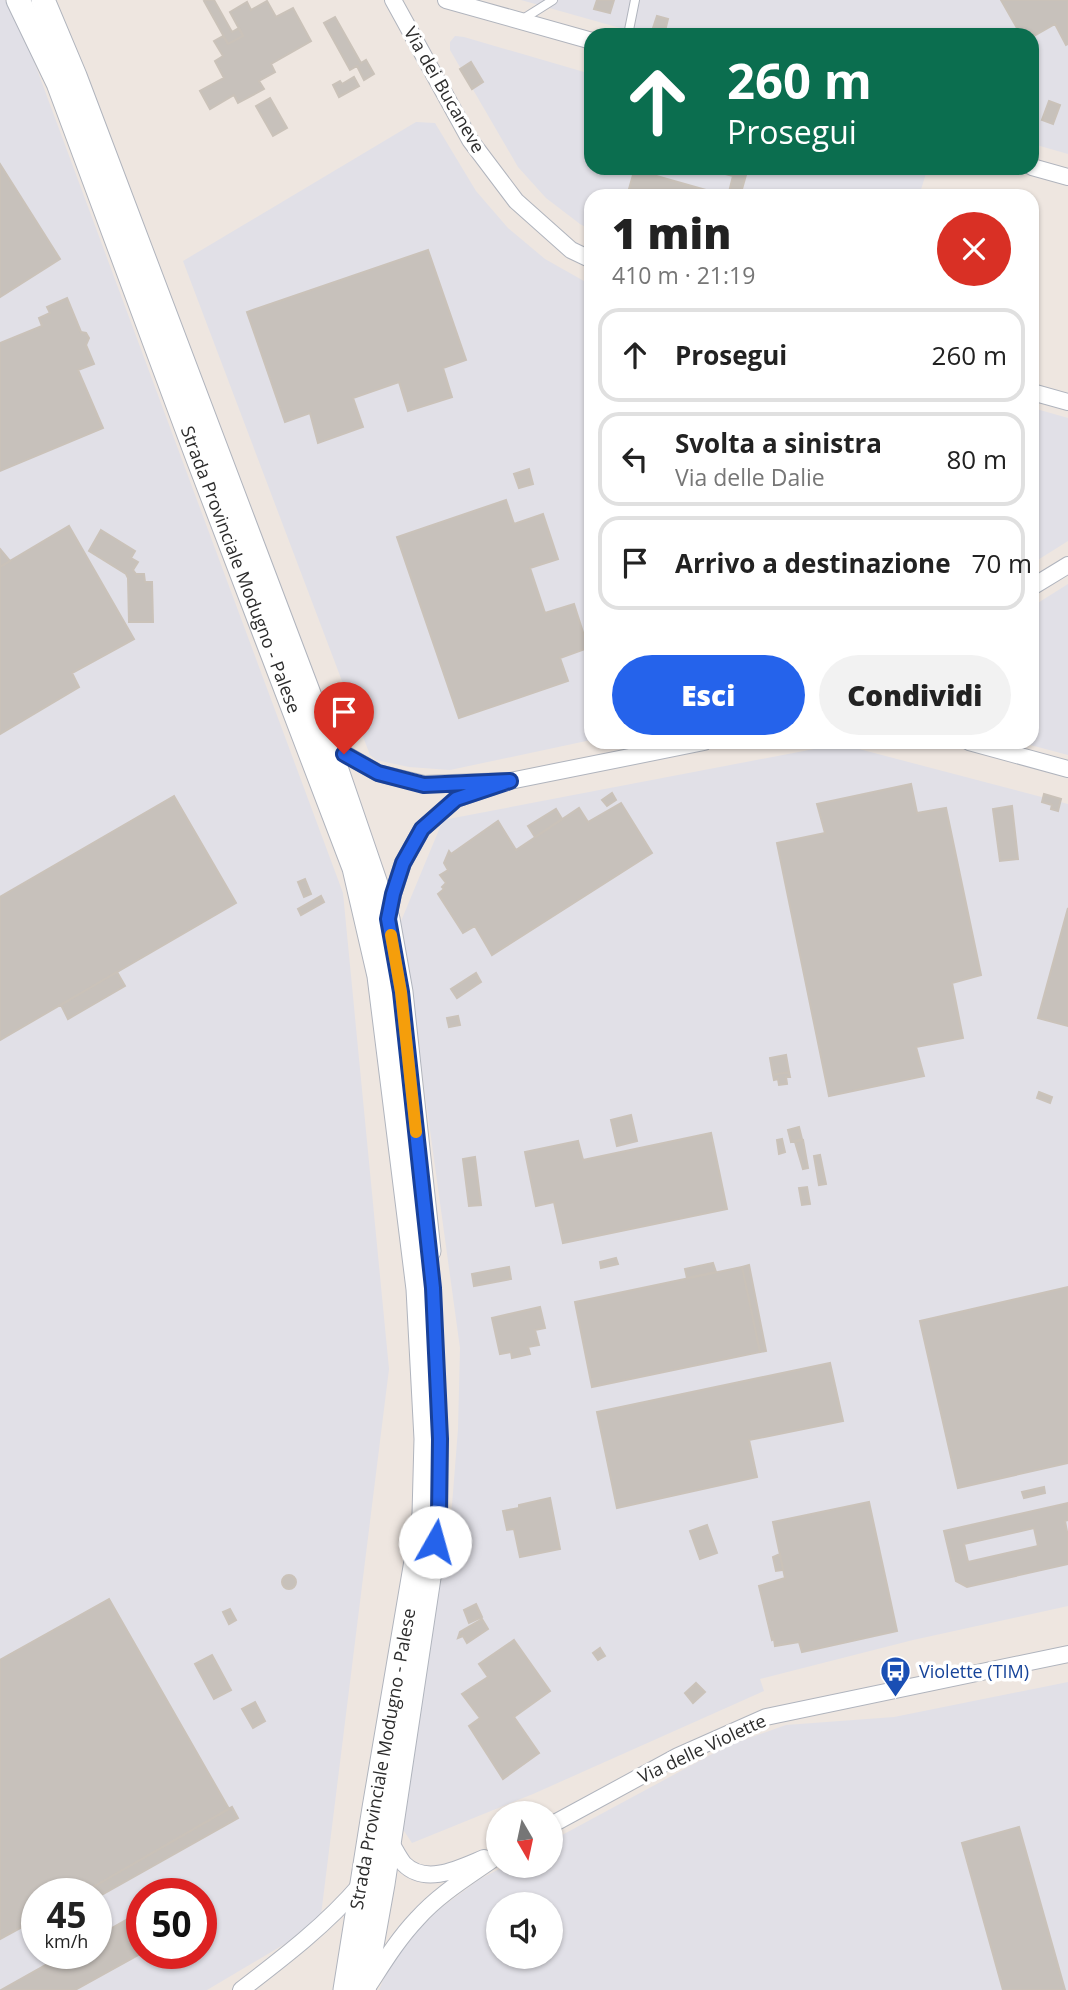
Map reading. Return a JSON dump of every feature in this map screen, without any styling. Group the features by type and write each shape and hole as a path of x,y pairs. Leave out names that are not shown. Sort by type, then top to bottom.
{"main road":[{"name":"Strada Provinciale Modugno - Palese","path":"19,0 58,83 354,868 379,976 418,1289 425,1452 424,1514 345,1990"},
{"name":"Strada Provinciale Modugno - Palese","path":"43,0 75,76 328,744 388,919 401,992 433,1288 440,1439 439,1515 365,1990"}],"street":[{"name":"Via dei Bucaneve","path":"393,0 470,140 516,201 571,250 584,256"},
{"path":"446,0 584,39"},
{"path":"1039,169 1068,177"},
{"path":"1039,394 1068,402"},
{"path":"1039,583 1068,565"},
{"path":"328,744 378,773 424,785 510,781"},
{"path":"388,919 403,863 422,829 456,799 510,781 669,749"},
{"path":"995,749 1068,769"},
{"name":"Via delle Violette","path":"564,1818 678,1756 766,1717 1068,1654"},
{"path":"389,1840 405,1864 421,1874 447,1873 486,1859"},
{"path":"365,1990 418,1917 450,1889 486,1863"},
{"path":"241,1990 295,1948 341,1907 361,1884"}],"lane":[{"path":"521,21 553,0"},
{"path":"629,28 635,0"}],"shaded area":[{"path":"0,0 5,0 16,13 343,893 389,1369 320,1923 207,1990 0,1990"},
{"path":"521,0 1068,0 1068,154 1039,146 1039,28 620,28"},
{"path":"455,36 464,37 584,72 584,175 925,175 921,189 584,189 584,226 546,198 518,167 450,50 450,42"},
{"path":"416,122 435,123 476,191 508,228 545,259 584,281 584,741 450,770 409,767 376,760 370,755 183,261"},
{"path":"1039,410 1068,418 1068,541 1039,559"},
{"path":"1068,584 1068,755 1039,747 1039,602"},
{"path":"814,749 859,749 1068,804 1068,1606 913,1640 760,1679 764,1691 516,1801 486,1801 486,1813 412,1843 402,1828 452,1505 458,1429 460,1348 414,1014 399,926 443,820"},
{"path":"1068,1682 1068,1990 379,1990 389,1965 411,1937 438,1910 480,1879 486,1876 486,1878 564,1878 564,1834 729,1745 786,1725 894,1717"}],"building":[{"path":"214,0 232,32 239,28 243,36 228,44 204,1"},
{"path":"597,0 614,0 610,13 594,9"},
{"path":"1001,0 1068,0 1068,44 1066,45 1055,24 1039,33 1039,28 1017,28"},
{"path":"267,1 276,17 293,8 311,41 271,64 275,72 259,81 264,89 238,103 234,95 210,109 200,91 224,78 215,61 223,56 214,41 223,36 228,44 243,36 230,12 247,2 251,10"},
{"path":"657,16 668,19 666,28 653,28"},
{"path":"335,17 361,63 366,60 374,74 364,80 357,66 350,70 324,23"},
{"path":"471,62 483,82 472,89 460,69"},
{"path":"354,77 359,86 339,97 333,85 340,81 342,84"},
{"path":"270,98 287,128 273,136 256,106"},
{"path":"1049,101 1060,105 1053,124 1042,120"},
{"path":"0,164 60,259 0,297"},
{"path":"633,175 653,175 702,189 629,189"},
{"path":"729,175 746,175 742,189 730,189 733,176"},
{"path":"428,250 466,360 443,368 452,397 408,411 399,382 353,398 363,427 318,443 310,413 285,422 247,312"},
{"path":"67,298 81,332 86,333 89,338 86,345 94,364 78,370 103,428 0,471 0,343 42,326 39,318 50,313 47,307"},
{"path":"529,469 533,484 519,488 514,474"},
{"path":"506,500 514,524 543,514 558,559 530,568 545,613 574,604 584,635 584,649 560,658 568,681 459,718 397,537"},
{"path":"69,526 134,639 72,673 79,687 0,734 0,567"},
{"path":"101,530 135,551 131,558 138,562 133,570 136,574 144,574 145,582 152,582 153,622 129,622 126,574 89,551"},
{"path":"0,549 10,561 0,567"},
{"path":"911,784 917,813 946,808 981,975 952,983 963,1038 916,1047 924,1076 829,1096 777,843 825,833 817,804"},
{"path":"612,793 616,800 607,806 602,800"},
{"path":"1044,794 1061,799 1058,811 1051,809 1052,805 1042,802"},
{"path":"174,796 236,903 0,1040 0,897"},
{"path":"621,803 652,853 492,955 475,926 463,933 438,894 446,883 440,875 448,870 444,863 449,851 451,854 498,821 516,850 579,808 588,822"},
{"path":"1012,806 1018,859 1000,861 993,809"},
{"path":"556,809 562,819 535,837 528,826"},
{"path":"305,879 311,894 304,897 298,882"},
{"path":"321,896 324,902 301,915 298,909"},
{"path":"1068,908 1068,1026 1038,1018"},
{"path":"117,972 125,986 68,1019 61,1005"},
{"path":"476,973 481,982 457,998 451,989"},
{"path":"458,1016 460,1025 449,1027 447,1018"},
{"path":"786,1055 789,1072 773,1075 770,1058"},
{"path":"789,1072 790,1077 786,1077 787,1084 779,1085 778,1079 774,1080 773,1075"},
{"path":"1039,1092 1052,1097 1050,1103 1037,1098"},
{"path":"631,1115 637,1141 617,1146 611,1120"},
{"path":"799,1127 802,1139 791,1142 788,1130"},
{"path":"711,1133 727,1209 563,1243 554,1202 536,1206 525,1152 578,1141 583,1160"},
{"path":"782,1139 785,1152 779,1154 777,1140"},
{"path":"803,1140 808,1168 803,1169 795,1142"},
{"path":"820,1155 826,1184 819,1185 814,1156"},
{"path":"475,1157 481,1205 469,1206 463,1159"},
{"path":"807,1187 810,1204 802,1205 799,1188"},
{"path":"616,1258 618,1264 601,1268 600,1262"},
{"path":"713,1263 716,1272 687,1278 685,1269"},
{"path":"749,1265 766,1351 760,1352 742,1267"},
{"path":"509,1267 511,1279 474,1286 472,1274"},
{"path":"742,1267 760,1352 592,1387 575,1302"},
{"path":"1068,1287 1068,1463 958,1488 920,1321"},
{"path":"540,1307 545,1328 535,1330 539,1345 528,1347 530,1354 512,1358 511,1352 500,1354 492,1318"},
{"path":"830,1363 843,1421 749,1440 757,1477 617,1508 597,1412"},
{"path":"1044,1487 1045,1493 1024,1498 1022,1492"},
{"path":"550,1498 560,1549 520,1557 514,1529 507,1530 503,1511"},
{"path":"869,1502 897,1631 802,1652 799,1642 775,1646 759,1586 785,1578 773,1522"},
{"path":"1068,1503 1068,1520 1065,1521 1068,1564 967,1587 956,1581 944,1531","holes":["1034,1528 1038,1546 968,1562 964,1544"]},
{"path":"707,1525 717,1553 700,1559 690,1531"},
{"path":"780,1554 783,1570 776,1571 773,1557"},
{"path":"289,1575 294,1577 294,1587 289,1589 284,1587 282,1582 284,1577"},
{"path":"109,1599 229,1809 109,1878 21,1878 21,1928 0,1939 0,1660"},
{"path":"476,1604 482,1617 469,1623 464,1610"},
{"path":"230,1609 236,1620 229,1624 223,1612"},
{"path":"482,1619 488,1629 467,1643 463,1636 458,1638 460,1632"},
{"path":"514,1640 550,1691 514,1717 539,1753 503,1779 469,1726 480,1718 462,1694 488,1677 479,1664"},
{"path":"600,1648 605,1656 598,1660 593,1653"},
{"path":"212,1655 231,1690 214,1699 195,1664"},
{"path":"696,1683 705,1692 693,1703 685,1693"},
{"path":"255,1702 265,1721 253,1728 242,1709"},
{"path":"232,1807 238,1818 132,1878 126,1878 126,1881 112,1889 112,1878 109,1878"},
{"path":"1019,1827 1065,1990 1003,1990 962,1843"},
{"path":"126,1920 126,1962 75,1990 1,1990 38,1969 112,1969 112,1928"}],"slow traffic":[{"path":"391,935 401,992 416,1132"}],"place":[{"name":"Violette (TIM)","path":"896,1699"}],"route":[{"path":"344,754 378,773 424,785 510,781 456,799 422,829 403,863 388,919 401,992 433,1288 440,1439 439,1515 435,1542"}]}
